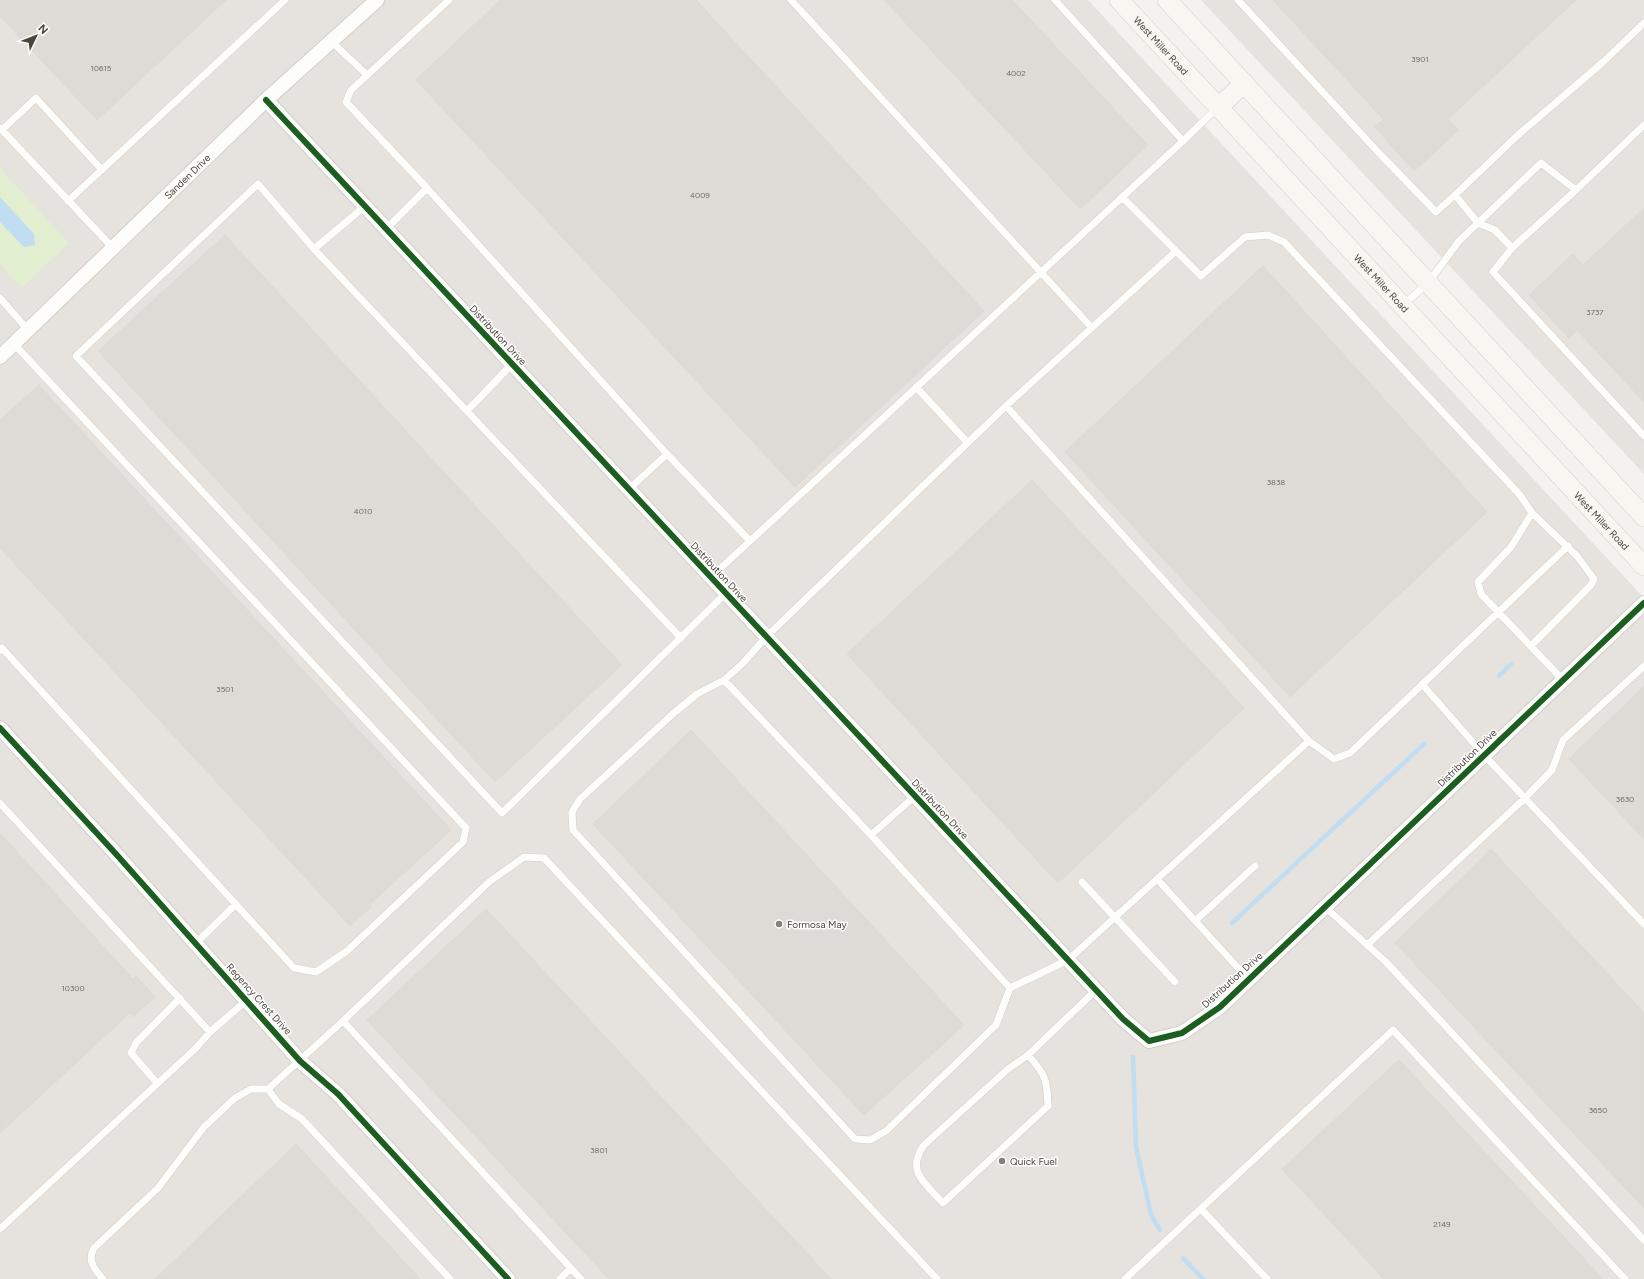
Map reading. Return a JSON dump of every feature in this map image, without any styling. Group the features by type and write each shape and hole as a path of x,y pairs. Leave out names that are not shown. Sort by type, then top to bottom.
{"main road":[{"name":"West Miller Road","path":"1119,0 1644,566"},
{"path":"1167,0 1644,517"},
{"path":"1219,107 1244,83"}],"street":[{"name":"Sanden Drive","path":"0,357 266,100 377,0"},
{"name":"Distribution Drive","path":"266,100 1123,1019 1149,1041 1182,1033 1220,1007 1644,603"},
{"name":"Regency Crest Drive","path":"0,728 196,943 300,1062 338,1094 508,1279"}],"lane":[{"path":"68,201 285,0"},
{"path":"449,0 350,90 346,102 427,188 667,454 750,542"},
{"path":"791,0 1092,328"},
{"path":"1055,0 1182,141"},
{"path":"1238,0 1372,146 1436,212 1518,135 1602,63 1644,23"},
{"path":"331,41 366,75"},
{"path":"102,170 36,98 1,129 112,248"},
{"path":"711,577 1219,107"},
{"path":"1644,126 1512,248 1493,272 1644,436"},
{"path":"1403,306 1428,283 1459,241 1541,163 1576,190"},
{"path":"680,638 314,249 258,184 76,356 502,813 726,593"},
{"path":"386,229 427,188"},
{"path":"1455,195 1478,223 1495,230 1512,248"},
{"path":"1122,197 1201,276 1245,237 1268,235 1284,242 1520,495 1532,513 1568,546 1594,578 1591,585 1531,646"},
{"path":"314,249 365,206"},
{"path":"1176,252 967,442 766,637 742,664 724,680 696,694 580,798 572,812 573,830 855,1139 870,1140 886,1132 996,1025 1010,988 1068,960 1309,741"},
{"path":"0,298 28,330"},
{"path":"1,648 294,968 316,972 348,951 463,842 466,828 14,344"},
{"path":"467,411 512,364"},
{"path":"916,387 967,442"},
{"path":"1006,406 1309,741 1334,759 1350,753 1568,546"},
{"path":"629,489 667,454"},
{"path":"1532,513 1511,546 1478,582 1481,594 1563,680"},
{"path":"1367,945 1525,798 1552,770 1563,740 1644,666"},
{"path":"724,680 871,835 1010,988"},
{"path":"1422,684 1484,755 1644,924"},
{"path":"871,835 915,796"},
{"path":"0,803 210,1032"},
{"path":"103,1279 96,1271 92,1263 90,1255 94,1248 158,1188 204,1127 230,1103 251,1089 268,1089 300,1062 489,882 524,857 544,858 937,1279"},
{"path":"1195,921 1255,866"},
{"path":"1157,879 1249,980"},
{"path":"1082,882 1175,982"},
{"path":"196,943 236,904"},
{"path":"1325,907 1386,962 1644,1240"},
{"path":"1028,1055 1044,1074 1047,1085 1048,1106 943,1203 920,1178 916,1170 916,1162 924,1145 1008,1069 1028,1055 1096,990"},
{"path":"157,1083 131,1053 132,1048 136,1042 180,998"},
{"path":"0,1229 196,1048 210,1032 247,1000"},
{"path":"343,1021 582,1279"},
{"path":"1125,1279 1393,1030 1625,1279"},
{"path":"268,1089 279,1104 302,1119 450,1279"},
{"path":"1202,1209 1267,1279"},
{"path":"560,1279 571,1268"}],"shaded area":[{"path":"0,0 1088,0 1644,598 1644,1279 0,1279"},
{"path":"1201,0 1644,0 1644,474"}],"green space":[{"path":"0,168 69,243 22,288 0,265"}],"water":[{"path":"0,197 34,234 35,245 24,247 0,222"}],"building":[{"path":"0,0 226,0 97,120 0,16"},
{"path":"500,0 696,0 984,311 795,487 416,80"},
{"path":"884,0 1012,0 1148,145 1080,209"},
{"path":"1273,0 1576,0 1448,119 1459,130 1414,171 1374,126 1384,120"},
{"path":"1644,208 1644,402 1577,330 1569,338 1529,295 1573,254 1583,265"},
{"path":"225,235 622,665 495,782 98,351"},
{"path":"1263,266 1487,512 1290,697 1065,452"},
{"path":"39,385 451,830 370,904 372,906 350,926 0,548 0,420"},
{"path":"1032,480 1244,708 1058,883 847,654"},
{"path":"1644,686 1644,839 1569,759"},
{"name":"Formosa May","path":"691,730 964,1025 864,1115 593,824"},
{"path":"0,833 133,979 136,976 155,997 133,1017 130,1013 0,1133"},
{"path":"1491,849 1644,1013 1644,1208 1395,943"},
{"path":"486,909 831,1279 609,1279 367,1020"},
{"path":"1399,1060 1603,1279 1384,1279 1282,1169"},
{"path":"296,1144 420,1279 155,1279"}],"waterway":[{"path":"1499,676 1511,664"},
{"path":"1232,923 1424,744"},
{"path":"1133,1057 1136,1147 1151,1215 1160,1230"},
{"path":"1183,1258 1203,1279"}],"cycle path":[{"path":"266,100 1123,1019 1149,1041 1182,1033 1220,1007 1644,603"},
{"path":"0,728 116,854 300,1061 338,1094 508,1279"}],"place":[{"name":"Formosa May","path":"779,924"},
{"name":"Quick Fuel","path":"1002,1161"}]}
